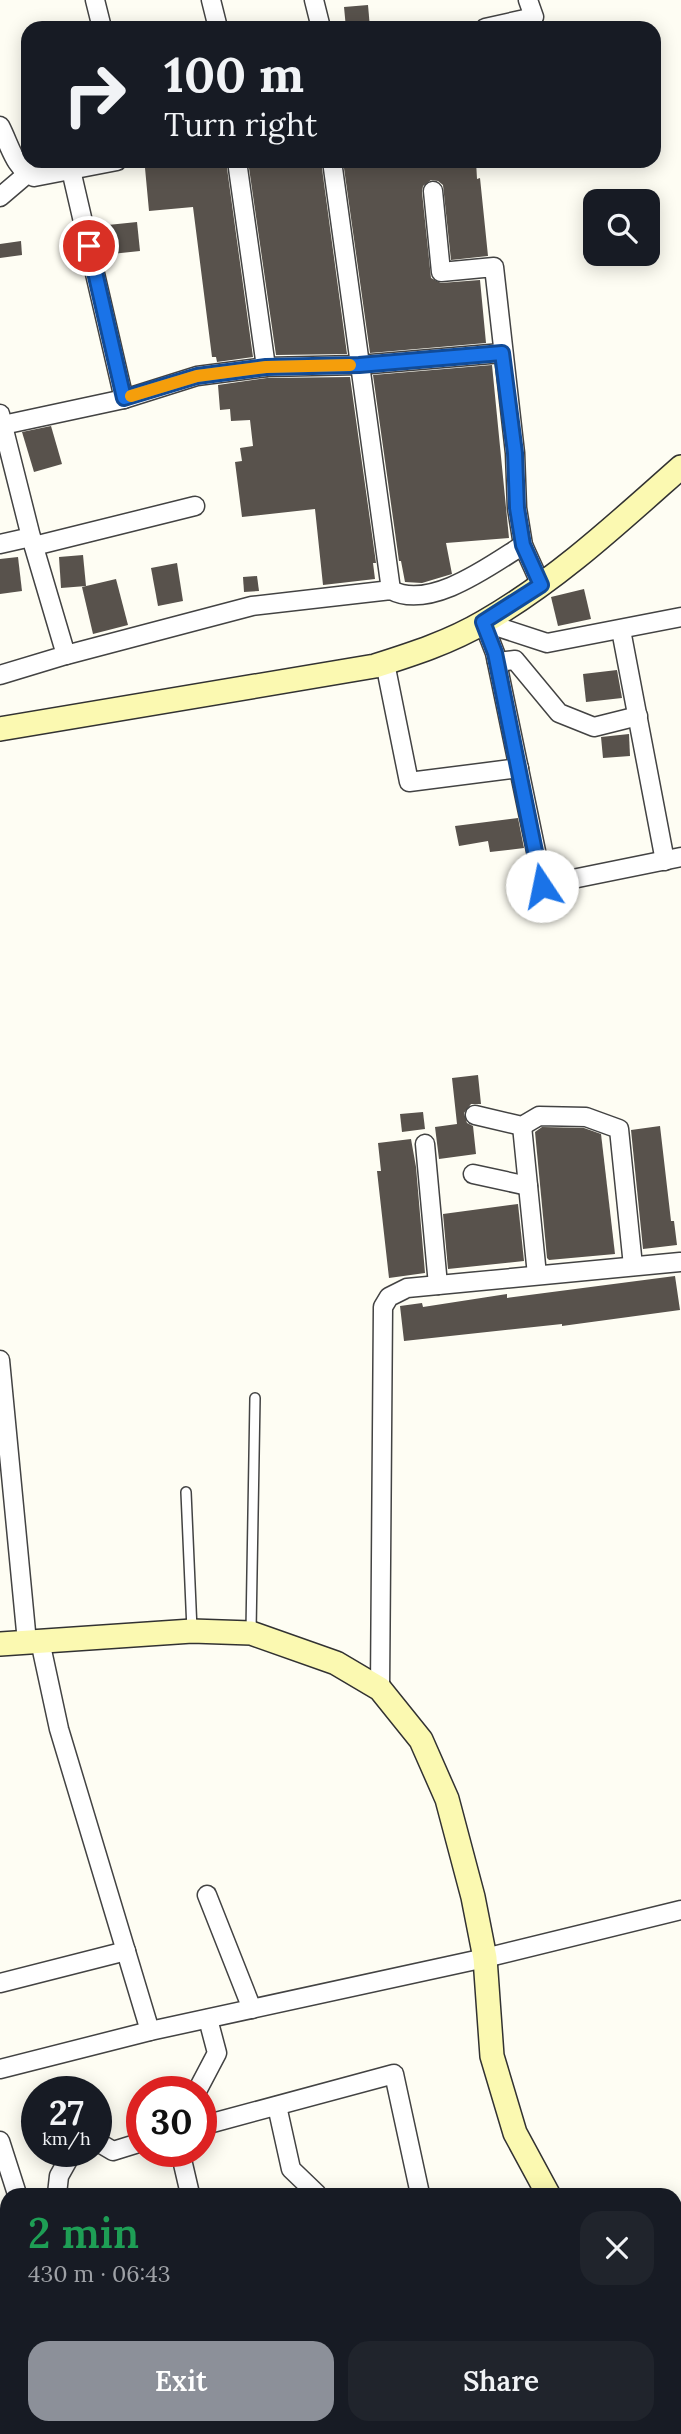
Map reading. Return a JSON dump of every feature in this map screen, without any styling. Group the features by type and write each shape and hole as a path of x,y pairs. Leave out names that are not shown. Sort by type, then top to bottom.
{"main road":[{"path":"0,729 309,678 385,663 429,649 483,622 541,585 616,525 681,467"},
{"path":"0,1644 192,1631 251,1633 336,1663 380,1689 421,1741 447,1799 473,1897 485,1958 492,2056 515,2133 545,2188"}],"street":[{"path":"95,0 100,21"},
{"path":"211,0 216,21"},
{"path":"314,0 319,21"},
{"path":"516,21 534,17 528,0"},
{"path":"0,126 20,167 27,174 34,177 81,168"},
{"path":"238,168 266,367"},
{"path":"333,168 391,590"},
{"path":"71,170 124,398"},
{"path":"0,197 27,174"},
{"path":"433,191 441,272 494,267 515,453 517,508 523,545 541,585"},
{"path":"66,655 32,542 1,419 124,398 197,376 266,367 359,365 502,353"},
{"path":"0,544 32,542 195,506"},
{"path":"0,675 252,606 391,590 402,595 422,594 464,582 523,545"},
{"path":"483,622 547,642 681,617"},
{"path":"483,622 497,662 542,886 673,859 638,716 621,630"},
{"path":"497,662 515,660 558,713 594,727 638,716"},
{"path":"385,663 409,782 519,768"},
{"path":"475,1115 523,1126 539,1116 586,1117 619,1129 633,1266"},
{"path":"523,1126 537,1275"},
{"path":"425,1144 438,1285"},
{"path":"473,1174 528,1186"},
{"path":"380,1689 383,1307 389,1297 407,1288 680,1262"},
{"path":"0,1360 8,1510 33,1642 150,2031"},
{"path":"207,1895 252,2009"},
{"path":"0,2069 150,2031 485,1958 681,1910"},
{"path":"0,1983 126,1951"},
{"path":"205,2076 217,2053 208,2019"},
{"path":"217,2122 394,2074 419,2188"},
{"path":"277,2106 291,2168 311,2188"},
{"path":"0,2141 15,2188"},
{"path":"58,2188 59,2176 64,2167"},
{"path":"184,2167 189,2188"}],"lane":[{"path":"251,1633 256,1398"},
{"path":"186,1492 192,1631"}],"building":[{"path":"368,5 369,21 345,21 344,7"},
{"path":"145,168 227,168 253,357 217,362 216,357 212,357 193,207 149,211"},
{"path":"249,168 322,168 347,354 276,355"},
{"path":"344,168 476,168 477,179 480,178 488,256 451,260 443,185 431,180 423,186 422,192 431,278 441,283 480,280 486,343 370,353"},
{"path":"137,222 140,251 102,255 98,226"},
{"path":"21,241 22,255 0,258 0,244"},
{"path":"492,365 509,538 446,543 452,574 422,583 405,582 399,561 373,375"},
{"path":"350,377 376,563 373,563 375,579 323,585 315,509 242,517 235,462 242,461 240,448 253,446 250,420 231,421 230,409 220,410 218,385 267,378"},
{"path":"51,426 62,464 34,472 22,432"},
{"path":"83,555 86,586 61,588 59,557"},
{"path":"18,557 22,591 0,594 0,559"},
{"path":"177,563 183,601 158,606 151,568"},
{"path":"257,576 259,591 244,592 243,577"},
{"path":"116,579 128,625 93,634 82,587"},
{"path":"584,589 591,619 558,626 551,597"},
{"path":"617,670 622,698 586,702 583,674"},
{"path":"629,734 630,756 603,758 601,737"},
{"path":"518,818 524,848 490,852 488,841 459,846 455,826"},
{"path":"478,1075 481,1104 471,1104 464,1113 467,1123 473,1126 476,1154 439,1159 435,1127 457,1124 452,1078"},
{"path":"423,1112 425,1129 402,1132 400,1114"},
{"path":"660,1126 671,1221 674,1221 677,1245 643,1249 631,1130"},
{"path":"542,1127 584,1128 601,1134 615,1254 549,1260 547,1258 535,1132"},
{"path":"411,1139 425,1273 389,1278 377,1171 381,1171 378,1143"},
{"path":"518,1204 524,1261 448,1269 443,1214"},
{"path":"675,1276 680,1310 562,1326 404,1341 400,1306 422,1303 423,1307 507,1294 507,1298"}],"slow traffic":[{"path":"131,396 197,376 266,367 350,365"}],"route":[{"path":"89,246 124,398 197,376 266,367 359,365 502,353 523,545 541,585 483,622 495,653 542,886"}]}
